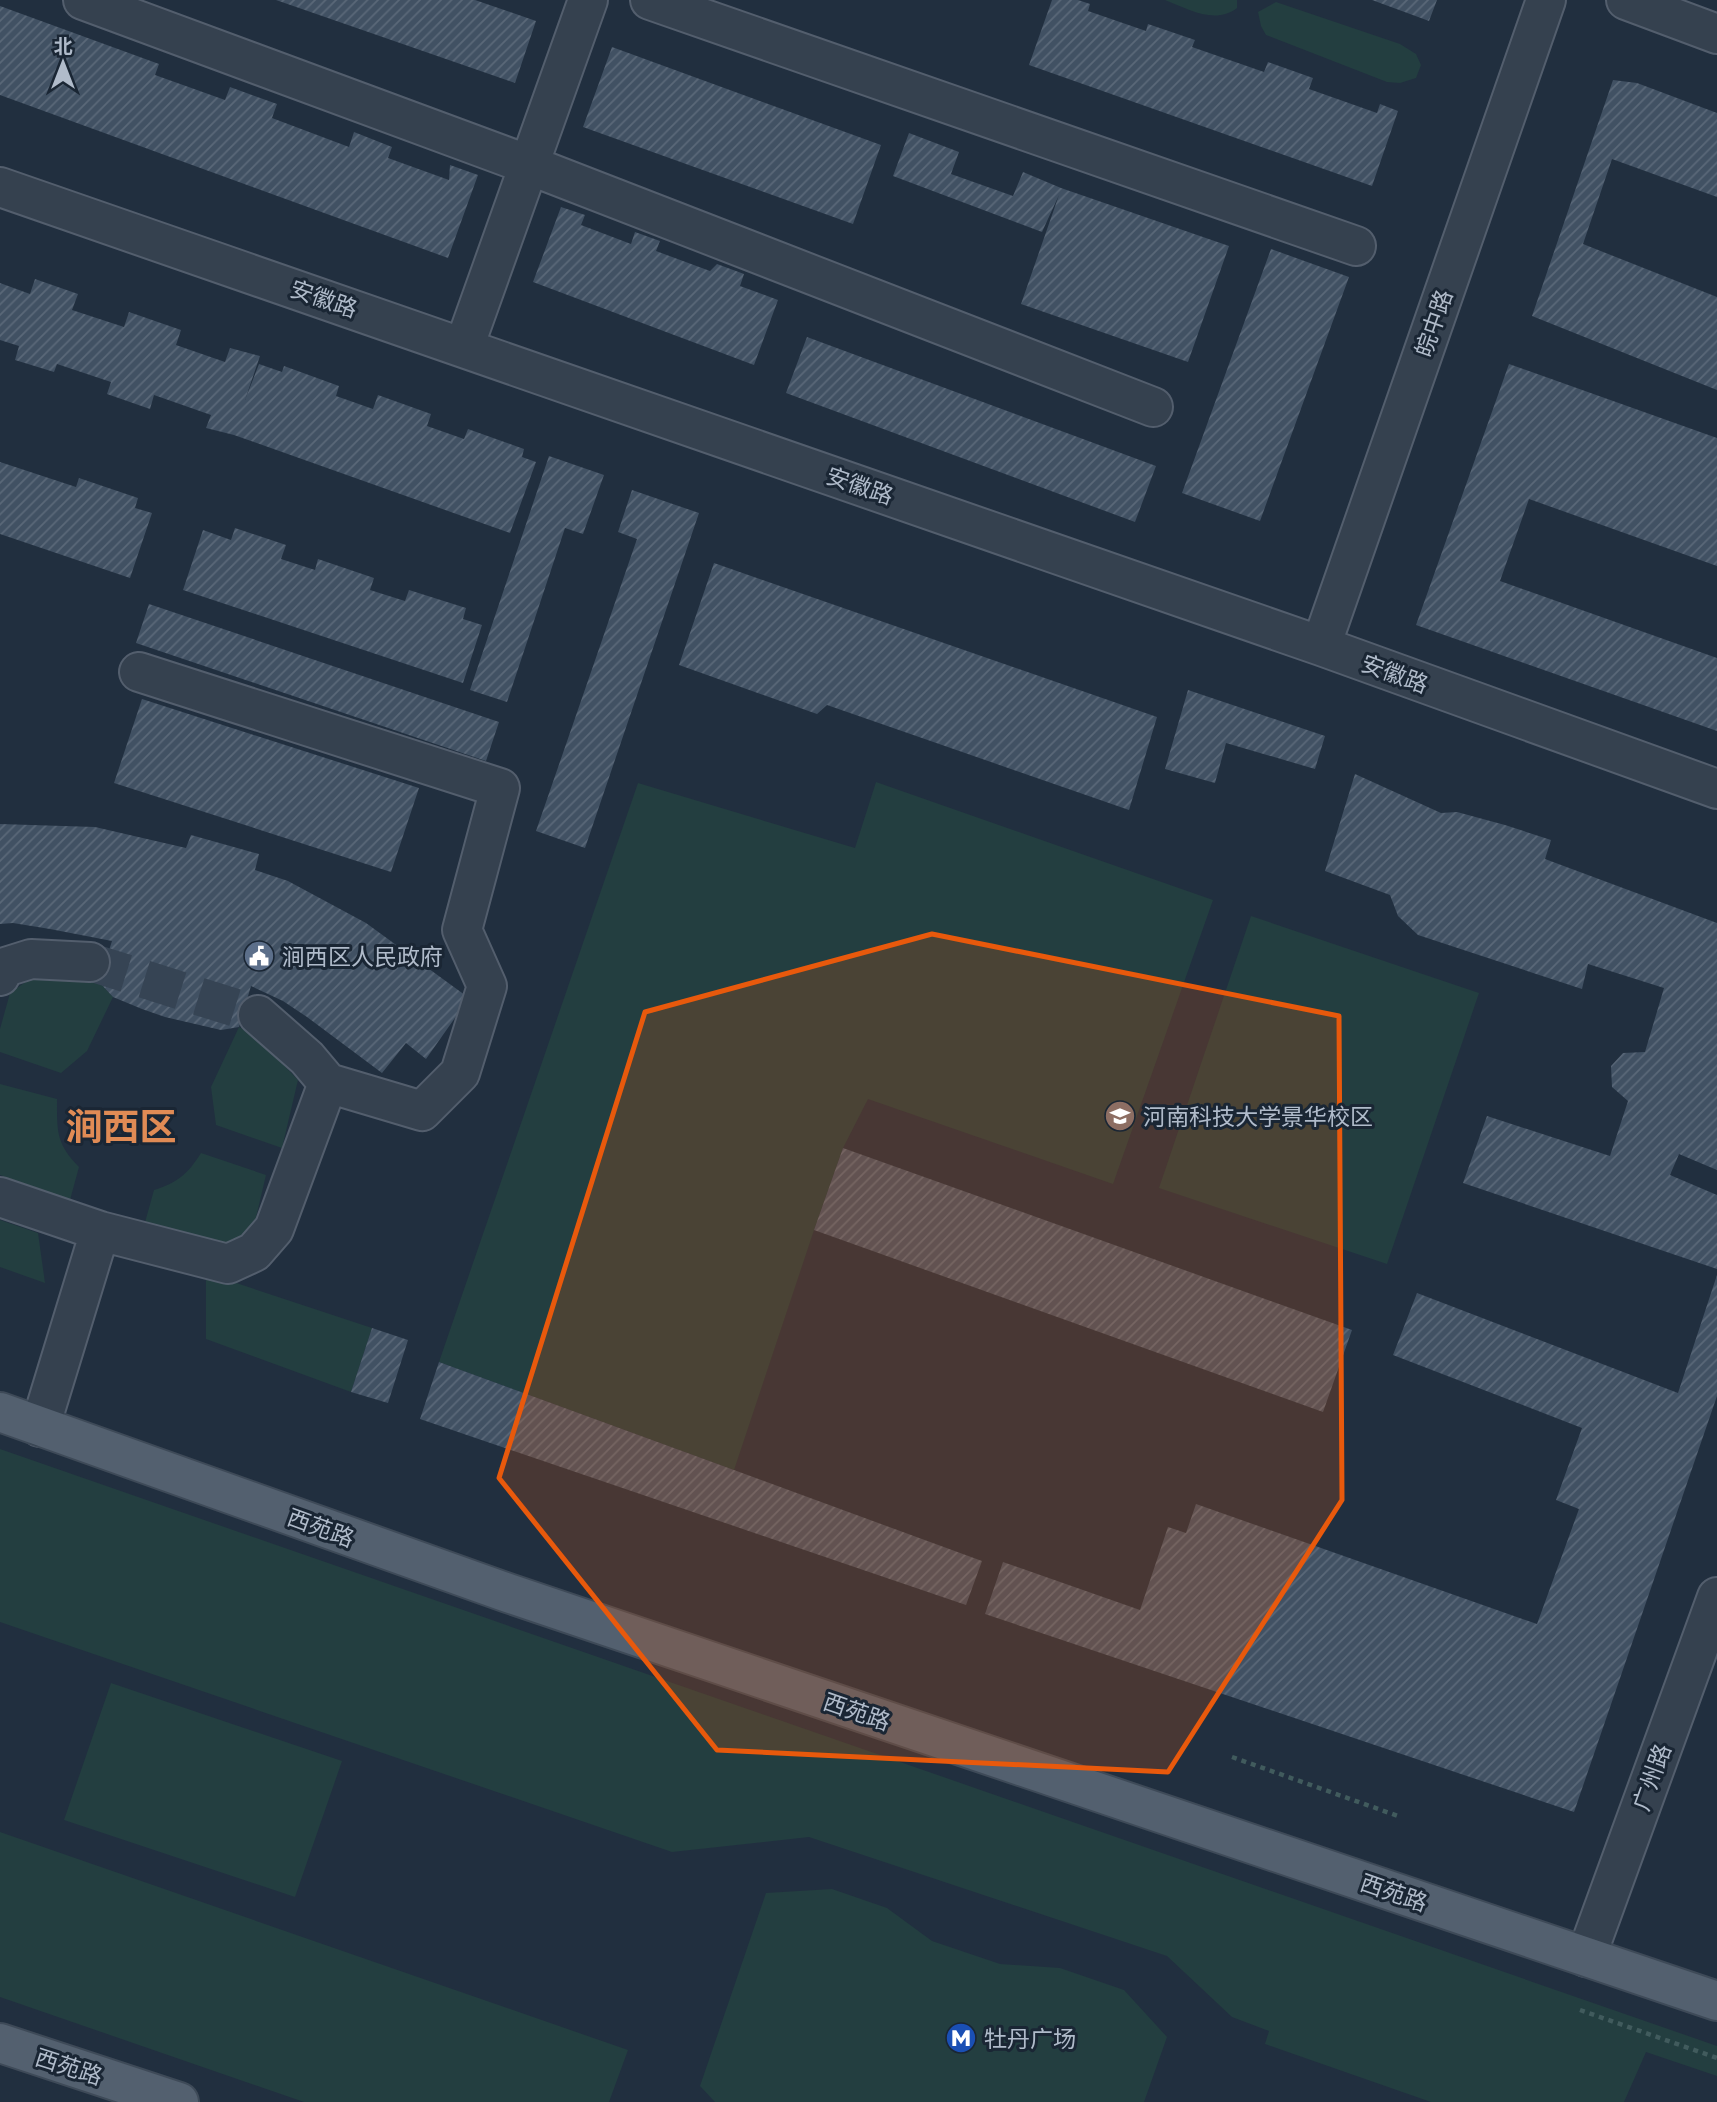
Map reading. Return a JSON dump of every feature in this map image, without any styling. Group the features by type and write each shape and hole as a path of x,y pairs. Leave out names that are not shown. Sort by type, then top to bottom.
{"main road":[{"name":"西苑路","path":"0,1412 508,1593 1717,2001"},
{"name":"西苑路","path":"0,2043 179,2102"}],"street":[{"path":"83,0 529,165 1153,407"},
{"path":"464,347 588,0"},
{"path":"650,0 1356,246"},
{"name":"皖中路","path":"1321,646 1546,0"},
{"path":"1626,0 1717,34"},
{"name":"安徽路","path":"0,187 1321,646 1717,789"},
{"path":"139,672 500,788 462,930 486,986 460,1073 422,1111 328,1083 307,1058 258,1015"},
{"path":"0,976 2,968 31,959 90,962"},
{"path":"0,1197 100,1231 228,1264 254,1252 274,1229 328,1083"},
{"path":"40,1427 100,1231"},
{"name":"广州路","path":"1586,1957 1717,1597"}],"path":[{"path":"1233,1756 1398,1816"},
{"path":"1580,2010 1717,2058"}],"highlighted area":[{"path":"932,934 1339,1016 1342,1500 1168,1772 717,1750 499,1478 645,1012"}],"green space":[{"path":"1165,0 1237,0 1237,8 1220,15 1201,14"},
{"path":"1276,2 1400,44 1416,54 1421,65 1416,78 1400,83 1387,82 1266,35 1258,12"},
{"path":"876,782 1213,900 1113,1184 868,1099 843,1148 734,1470 439,1362 638,783 855,848"},
{"path":"1251,916 1479,993 1387,1264 1159,1188"},
{"path":"31,978 99,982 113,997 87,1051 61,1073 0,1052 0,1029 10,993"},
{"path":"239,1027 256,1036 298,1080 282,1148 216,1125 211,1087"},
{"path":"0,1084 57,1099 59,1136 71,1159 79,1167 70,1200 0,1175"},
{"path":"201,1153 266,1175 254,1226 240,1241 220,1249 144,1226 154,1190 181,1177"},
{"path":"0,1220 38,1233 45,1283 0,1267"},
{"path":"206,1273 372,1328 351,1392 206,1339"},
{"path":"0,1449 1717,2046 1717,2076 1646,2052 1624,2102 1431,2102 1265,2044 1269,2031 1232,2017 1167,1956 809,1837 672,1852 0,1622"},
{"path":"111,1683 342,1761 295,1897 64,1820"},
{"path":"0,1832 628,2050 609,2102 304,2102 0,1997"},
{"name":"牡丹广场","path":"832,1889 887,1908 932,1941 1000,1964 1060,1968 1124,1990 1167,2037 1144,2102 715,2102 700,2086 766,1893"}],"building":[{"path":"276,0 475,0 536,21 515,83"},
{"path":"1052,0 1078,0 1090,4 1088,11 1146,31 1148,24 1195,40 1192,47 1264,72 1268,62 1313,78 1309,89 1377,113 1380,104 1398,111 1372,186 1029,65"},
{"path":"1372,0 1437,0 1429,21"},
{"path":"0,6 159,64 155,75 225,100 230,87 277,104 272,118 349,147 354,132 392,147 388,158 449,180 450,165 478,175 448,258 0,95"},
{"path":"612,47 881,145 853,224 583,127"},
{"path":"1613,80 1637,83 1717,113 1717,197 1612,159 1583,244 1717,297 1717,390 1532,316"},
{"path":"909,133 959,152 951,174 1013,196 1023,172 1061,188 1229,246 1188,362 1021,304 1059,195 1042,232 893,176"},
{"path":"561,207 585,215 581,225 631,244 635,232 660,241 656,251 710,271 717,264 744,274 740,286 778,300 754,365 533,282"},
{"path":"1271,249 1349,277 1260,521 1182,493"},
{"path":"35,279 78,294 72,310 124,327 129,312 181,330 176,345 225,362 230,348 260,356 245,400 259,364 282,372 284,366 339,386 336,396 373,409 378,395 431,414 427,426 464,439 468,429 524,449 522,457 536,462 510,533 234,435 206,428 211,415 154,395 150,409 107,394 111,382 57,364 54,372 15,360 19,346 0,340 0,283 30,294"},
{"path":"807,337 1156,466 1135,522 786,393"},
{"path":"1509,364 1717,438 1717,566 1529,499 1500,581 1717,658 1717,731 1416,625"},
{"path":"549,456 604,475 583,534 565,528 507,702 470,690"},
{"path":"0,462 76,487 79,478 138,498 135,508 152,513 130,578 0,534"},
{"path":"632,490 699,513 585,848 536,831 637,539 618,532"},
{"path":"235,528 286,545 281,559 315,570 318,559 374,578 370,590 405,601 409,590 466,608 463,619 482,625 463,683 183,590 203,530 231,540"},
{"path":"714,563 1157,717 1129,810 827,705 817,714 679,665"},
{"path":"149,604 499,722 486,761 136,643"},
{"path":"1188,690 1325,736 1315,769 1226,743 1215,783 1165,769"},
{"path":"142,699 419,788 391,872 114,783"},
{"path":"1355,774 1441,813 1457,812 1551,840 1545,859 1717,923 1717,1170 1679,1154 1670,1175 1717,1195 1717,1269 1463,1183 1487,1116 1610,1156 1628,1101 1612,1087 1611,1066 1623,1053 1645,1052 1664,988 1588,964 1582,989 1418,935 1398,916 1390,895 1325,871"},
{"name":"涧西区人民政府","path":"0,824 95,827 186,848 191,835 259,854 255,870 288,881 366,923 469,998 426,1059 406,1043 382,1073 283,1001 251,986 239,1027 221,1030 142,1009 113,997 99,982 112,941 13,923 0,924"},
{"path":"843,1148 1352,1330 1323,1412 814,1230"},
{"path":"1717,1275 1717,1396 1574,1812 985,1614 1003,1562 1140,1610 1168,1527 1186,1533 1196,1504 1537,1624 1579,1509 1556,1500 1582,1428 1393,1355 1417,1293 1678,1393"},
{"path":"372,1328 408,1340 388,1403 351,1392"},
{"path":"439,1362 982,1561 966,1605 420,1419"}],"tunnel":[{"path":"90,962 258,1015"}],"place":[{"name":"涧西区人民政府","path":"259,956"},
{"name":"河南科技大学景华校区","path":"1120,1116"},
{"name":"牡丹广场","path":"961,2038"}],"district":[{"name":"涧西区","path":"121,1125"}]}
